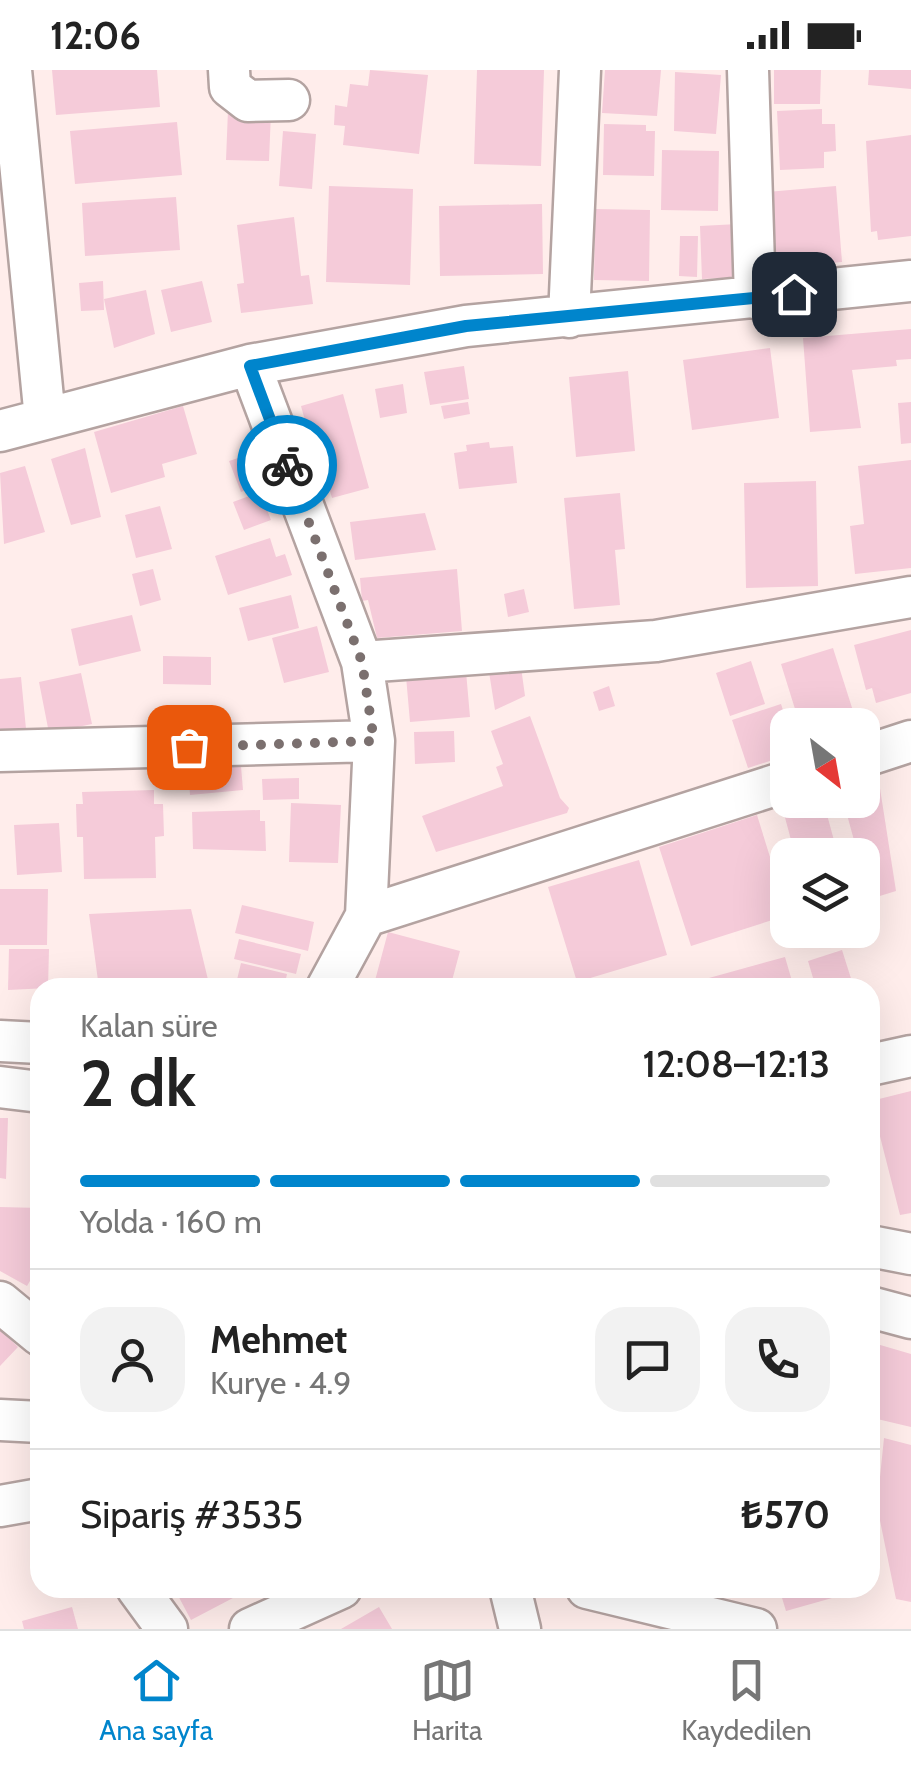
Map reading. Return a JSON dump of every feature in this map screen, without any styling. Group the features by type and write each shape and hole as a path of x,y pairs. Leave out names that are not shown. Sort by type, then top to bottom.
{"street":[{"path":"11,70 45,419"},
{"path":"229,70 230,87 248,102 288,100"},
{"path":"569,316 580,70"},
{"path":"748,70 755,298"},
{"path":"0,431 250,366 466,326 911,281"},
{"path":"250,366 362,662 374,741 366,916 332,978"},
{"path":"362,662 656,642 911,597"},
{"path":"0,751 374,741"},
{"path":"880,751 911,741"},
{"path":"366,916 770,787"},
{"path":"0,1041 30,1042"},
{"path":"880,1064 911,1056"},
{"path":"0,1087 30,1091"},
{"path":"880,1248 911,1254"},
{"path":"0,1302 30,1326"},
{"path":"880,1310 911,1318"},
{"path":"0,1420 30,1422"},
{"path":"0,1506 30,1501"},
{"path":"144,1598 166,1629"},
{"path":"250,1629 319,1598"},
{"path":"512,1598 520,1629"},
{"path":"628,1598 756,1629"}],"building":[{"path":"52,70 157,70 160,107 56,115"},
{"path":"370,70 428,75 419,154 343,145 345,126 334,125 335,105 347,107 350,84 368,86"},
{"path":"477,70 544,70 541,166 474,164"},
{"path":"605,70 661,70 657,116 602,113"},
{"path":"774,70 821,70 820,104 774,104"},
{"path":"869,70 911,70 911,89 868,85"},
{"path":"675,72 721,75 716,134 674,131"},
{"path":"822,109 822,124 835,124 836,151 824,152 824,168 780,170 777,111"},
{"path":"228,110 271,112 269,161 226,160"},
{"path":"177,122 182,175 75,184 70,131"},
{"path":"604,124 646,125 646,131 655,131 654,176 603,175"},
{"path":"283,131 316,134 312,189 279,186"},
{"path":"911,135 911,236 878,240 877,231 871,232 866,141"},
{"path":"662,150 719,151 718,211 661,210"},
{"path":"329,186 413,189 410,285 326,282"},
{"path":"836,186 842,262 773,268 767,192"},
{"path":"176,197 180,250 85,256 82,203"},
{"path":"542,204 543,274 440,276 439,206"},
{"path":"595,209 650,210 649,281 594,280"},
{"path":"294,217 301,276 309,275 313,304 241,313 237,284 244,283 237,225"},
{"path":"738,224 741,277 702,279 700,226"},
{"path":"680,236 698,236 697,277 679,276"},
{"path":"103,281 104,310 81,311 79,283"},
{"path":"202,281 212,322 171,332 161,290"},
{"path":"146,290 155,334 114,348 104,299"},
{"path":"911,329 911,359 896,360 897,366 852,370 861,428 810,432 803,338"},
{"path":"770,348 779,418 692,430 683,360"},
{"path":"464,366 469,399 430,405 424,372"},
{"path":"628,371 635,451 576,457 569,377"},
{"path":"403,384 407,413 380,418 375,389"},
{"path":"343,394 369,488 332,498 325,474 320,475 301,406"},
{"path":"468,402 470,414 444,419 441,406"},
{"path":"911,402 911,443 901,444 898,403"},
{"path":"183,406 197,454 162,464 165,477 111,493 94,432"},
{"path":"489,442 490,448 513,446 517,483 459,489 454,453 467,451 466,445"},
{"path":"85,448 101,517 71,525 51,459"},
{"path":"250,454 261,484 241,492 229,461"},
{"path":"911,460 911,568 855,574 850,526 864,524 858,466"},
{"path":"25,466 45,532 4,544 0,473"},
{"path":"816,481 818,586 746,588 744,483"},
{"path":"260,492 271,520 244,530 233,502"},
{"path":"620,493 625,549 615,550 620,605 574,609 564,498"},
{"path":"160,506 172,549 136,558 125,515"},
{"path":"425,513 436,550 355,560 350,522"},
{"path":"270,538 276,557 285,554 292,575 228,595 215,556"},
{"path":"153,569 161,600 140,606 132,574"},
{"path":"457,569 462,631 377,638 368,600 362,601 360,578"},
{"path":"524,589 529,612 508,617 504,594"},
{"path":"291,595 299,628 248,641 239,608"},
{"path":"132,615 141,651 79,666 71,629"},
{"path":"317,626 329,672 284,683 272,638"},
{"path":"911,630 911,693 876,703 872,688 866,690 854,645"},
{"path":"833,648 852,708 795,708 781,664"},
{"path":"163,656 211,657 211,685 163,684"},
{"path":"465,660 470,717 410,722 405,665"},
{"path":"751,661 765,704 730,716 716,673"},
{"path":"521,667 525,696 495,710 489,672"},
{"path":"81,673 92,724 49,733 39,682"},
{"path":"21,677 26,729 0,732 0,679"},
{"path":"609,686 615,706 599,711 593,692"},
{"path":"781,704 782,708 770,708 770,761 748,768 732,720"},
{"path":"218,713 220,738 190,740 188,715"},
{"path":"530,716 560,798 569,808 567,813 436,852 422,816 503,786 496,767 503,764 491,731"},
{"path":"454,731 455,762 415,764 414,732"},
{"path":"240,754 243,790 190,795 189,781 205,779 204,767 188,769 187,759"},
{"path":"299,778 299,799 263,800 262,779"},
{"path":"880,788 896,891 880,896 880,838 853,838 848,818 880,818"},
{"path":"154,790 154,804 163,804 164,836 155,837 156,878 84,879 83,837 77,837 76,804 83,804 82,792"},
{"path":"291,803 341,805 338,863 289,862"},
{"path":"260,810 260,821 265,821 266,851 193,849 192,812"},
{"path":"757,815 770,857 770,921 691,946 659,847"},
{"path":"785,818 828,818 833,838 790,838"},
{"path":"59,823 62,872 17,875 14,825"},
{"path":"639,860 667,955 590,978 576,978 548,887"},
{"path":"0,889 48,889 47,945 0,945"},
{"path":"242,905 314,922 308,951 235,933"},
{"path":"191,909 208,978 98,978 89,914"},
{"path":"388,932 460,951 453,978 376,978"},
{"path":"239,939 301,954 296,974 234,959"},
{"path":"9,949 49,949 48,978 30,978 30,989 8,990"},
{"path":"842,950 851,978 813,978 808,961"},
{"path":"785,957 791,978 709,978"},
{"path":"241,963 287,974 286,978 237,978"},
{"path":"911,1091 911,1213 900,1215 880,1136 880,1099"},
{"path":"0,1118 8,1118 6,1179 0,1178"},
{"path":"0,1207 30,1208 30,1281 27,1286 0,1271"},
{"path":"0,1329 18,1347 0,1366"},
{"path":"880,1345 911,1354 911,1427 880,1420"},
{"path":"884,1438 911,1445 911,1602 896,1599 880,1521"},
{"path":"179,1598 233,1598 191,1620"},
{"path":"782,1598 832,1598 786,1611"},
{"path":"72,1607 78,1629 24,1629 22,1621"},
{"path":"379,1607 392,1629 341,1629"}],"way so far":[{"path":"189,747 374,741 362,662 287,465"}],"route":[{"path":"287,465 250,366 466,326 794,294"}]}
